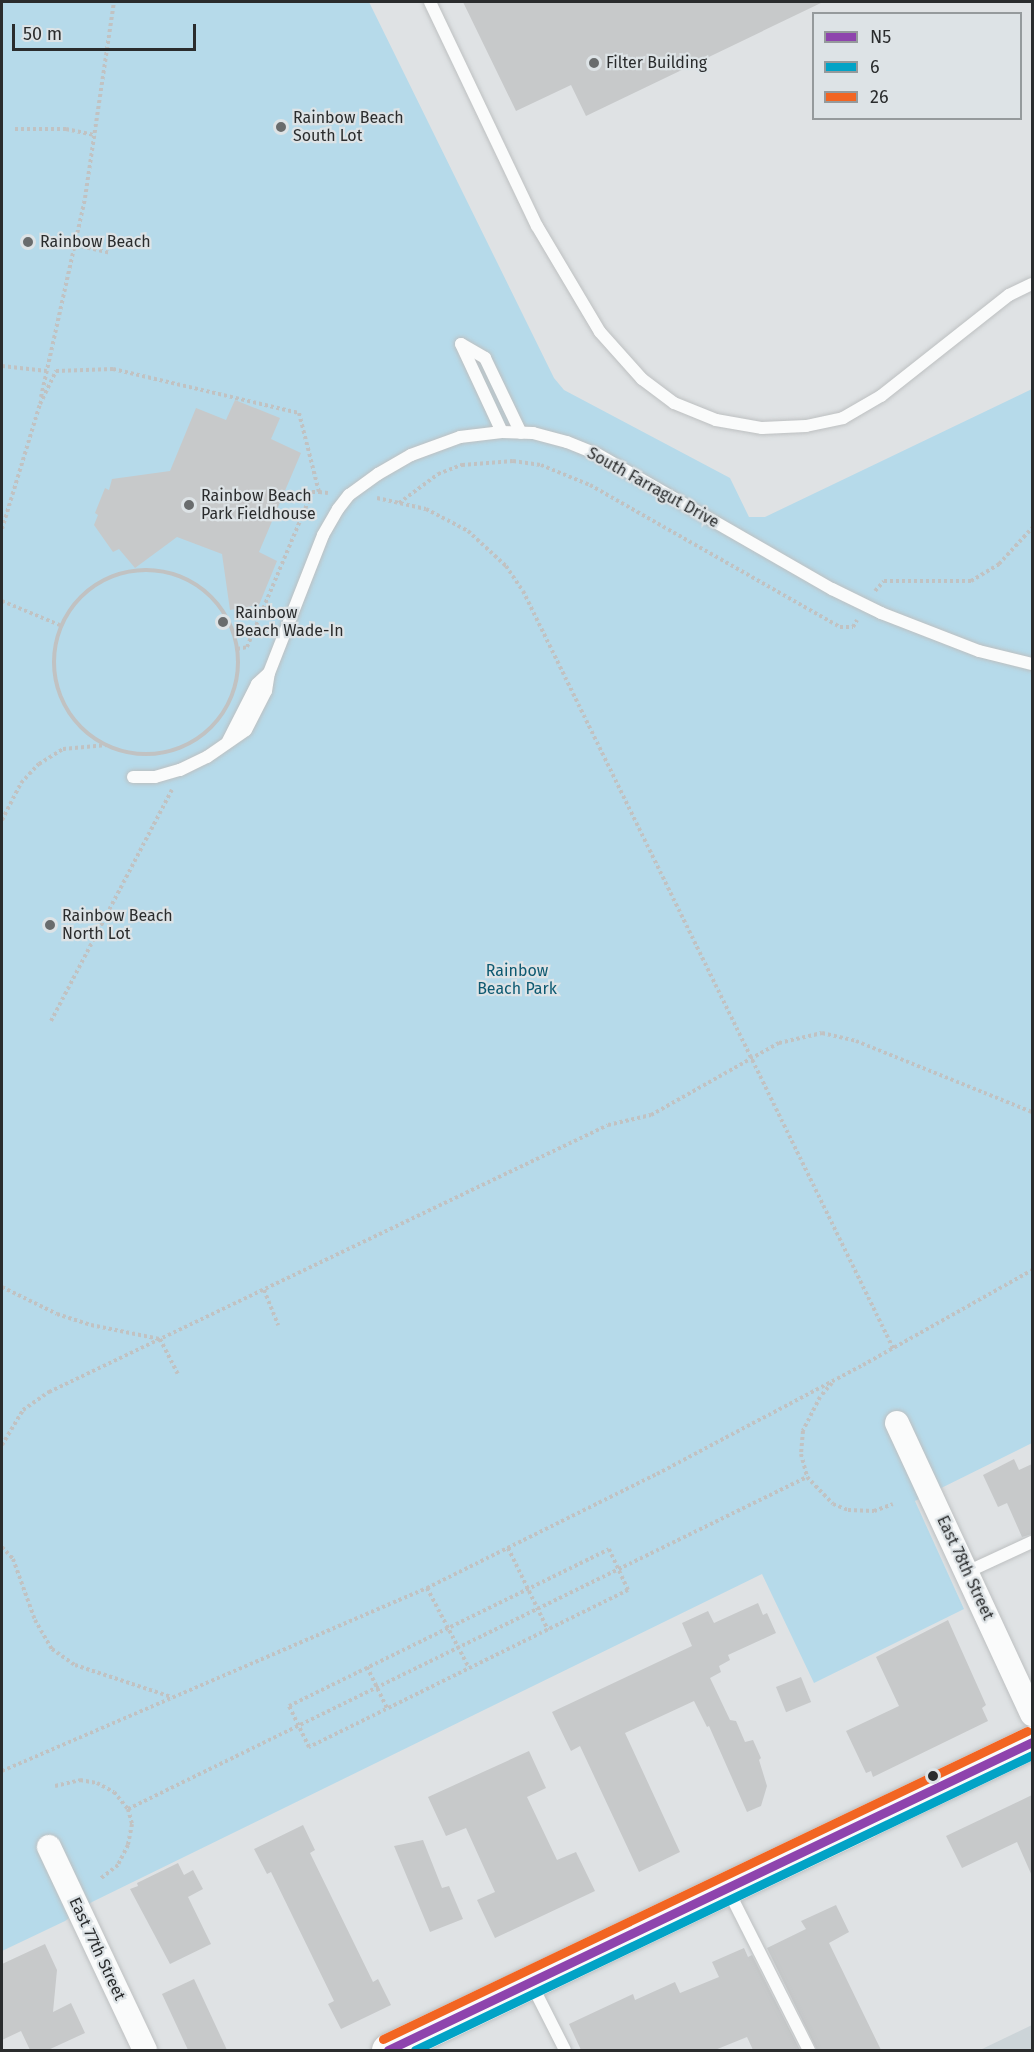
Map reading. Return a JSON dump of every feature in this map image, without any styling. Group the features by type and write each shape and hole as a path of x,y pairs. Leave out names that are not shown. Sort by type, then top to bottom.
{"main road":[{"path":"388,2050 1032,1742"}],"street":[{"name":"East 78th Street","path":"897,1423 1032,1714"},
{"name":"East 77th Street","path":"48,1847 145,2050"}],"lane":[{"path":"430,2 537,226 600,332 642,379 674,403 716,420 762,428 806,426 843,418 880,396 1009,295 1032,284"},
{"path":"502,432 461,344 485,358 521,433"},
{"name":"South Farragut Drive","path":"133,777 155,777 180,770 207,757 246,730 266,692 269,673 323,535 349,495 378,474 411,455 460,437 502,432 521,433 567,442 597,454 832,589 881,613 979,651 1032,664"},
{"path":"967,1572 1032,1542"},
{"path":"727,1888 809,2050"},
{"path":"530,1982 565,2050"}],"path":[{"path":"2,529 40,405 76,245 114,2"},
{"path":"15,129 66,129 95,135"},
{"path":"76,245 110,253"},
{"path":"2,366 47,371"},
{"path":"40,405 56,370 113,369 299,413 319,492"},
{"path":"858,619 852,627 840,627 590,485 541,465 513,461 462,465 438,474 398,503 426,509 468,531 506,566 524,591 893,1348"},
{"path":"237,649 247,647 312,492 349,495"},
{"path":"874,591 884,581 971,581 999,564 1032,528"},
{"path":"154,570 190,581 211,596 226,616 237,649 236,679 228,703 214,723 191,741 173,749 149,753 125,751 107,745 83,728 62,698 54,662 62,626 79,599 104,580 128,571 154,570"},
{"path":"2,602 62,626"},
{"path":"51,1021 166,807 191,741"},
{"path":"2,820 21,783 39,764 63,749 107,745"},
{"path":"2,1445 23,1410 33,1402 608,1125 651,1115 752,1056 779,1043 822,1033 856,1041 1032,1112"},
{"path":"2,1771 427,1588 657,1474 893,1348 1032,1270"},
{"path":"2,1287 57,1314 91,1325 160,1339"},
{"path":"264,1290 278,1325"},
{"path":"160,1339 178,1374"},
{"path":"834,1380 820,1397 803,1431 801,1454 807,1477 833,1504 848,1510 874,1511 893,1504"},
{"path":"128,1809 807,1477"},
{"path":"2,1547 13,1559 34,1620 52,1649 75,1665 173,1697"},
{"path":"508,1548 548,1630"},
{"path":"609,1549 628,1590 309,1747 289,1706 528,1588 609,1549"},
{"path":"427,1588 469,1668"},
{"path":"367,1667 387,1708"},
{"path":"56,1786 80,1780 97,1783 114,1792 128,1809 132,1824 128,1845 118,1865 100,1879"}],"shaded area":[{"path":"1032,2025 1032,2050 980,2050"}],"green space":[{"name":"Rainbow Beach Park","path":"2,2 369,2 554,378 564,390 730,478 749,517 765,517 1032,389 1032,1443 915,1501 964,1609 814,1683 762,1574 92,1902 65,1921 2,1951"}],"building":[{"name":"Filter Building","path":"463,2 823,2 586,116 571,85 516,111"},
{"name":"Rainbow Beach Park Fieldhouse","path":"235,400 280,418 271,439 301,453 259,552 277,561 259,605 230,610 222,554 177,537 135,568 119,549 113,552 94,525 98,515 95,513 105,488 109,490 112,479 170,471 196,408 226,420"},
{"path":"1014,1459 1019,1470 1032,1464 1032,1534 1022,1537 1007,1503 998,1507 983,1475"},
{"path":"758,1603 763,1615 767,1613 776,1633 728,1655 730,1660 719,1666 721,1672 710,1678 730,1720 736,1721 745,1742 753,1740 761,1758 759,1760 767,1786 761,1806 747,1812 709,1726 707,1727 694,1701 625,1733 680,1852 639,1872 580,1746 571,1751 552,1712 692,1646 682,1623 708,1611 714,1623"},
{"path":"948,1620 986,1705 982,1708 988,1721 873,1777 871,1771 866,1773 846,1731 899,1706 876,1657"},
{"path":"801,1677 811,1702 786,1712 776,1687"},
{"path":"529,1751 546,1788 527,1797 557,1860 576,1852 595,1891 495,1938 477,1900 495,1892 466,1828 446,1836 428,1797"},
{"path":"1032,1795 1032,1876 1017,1842 962,1868 946,1836"},
{"path":"303,1825 315,1850 310,1853 373,1982 378,1979 391,2005 341,2029 328,2004 334,2001 271,1872 267,1874 254,1849"},
{"path":"423,1840 442,1888 449,1886 463,1919 430,1932 394,1846"},
{"path":"178,1863 184,1875 193,1870 203,1889 188,1897 211,1944 170,1964 130,1889 138,1886 137,1883"},
{"path":"836,1905 849,1932 829,1943 881,2050 817,2050 767,1948 806,1929 801,1921"},
{"path":"45,1944 57,1970 53,2012 71,2003 85,2033 48,2050 30,2050 21,2031 2,2040 2,1964"},
{"path":"744,1948 748,1957 752,1955 800,2050 753,2050 747,2037 715,2050 581,2050 569,2024 633,1994 635,2000 675,1982 680,1993 719,1977 712,1962"},
{"path":"194,1979 227,2050 188,2050 162,1994"}],"transit line":[{"name":"26","path":"383,2039 1027,1731"},
{"name":"N5","path":"388,2050 1032,1742"},
{"name":"6","path":"415,2050 1032,1755"}],"place":[{"name":"Filter Building","path":"594,63"},
{"name":"Rainbow Beach South Lot","path":"281,127"},
{"name":"Rainbow Beach","path":"28,242"},
{"name":"Rainbow Beach Park Fieldhouse","path":"189,505"},
{"name":"Rainbow Beach Wade-In","path":"223,622"},
{"name":"Rainbow Beach North Lot","path":"50,925"}]}
